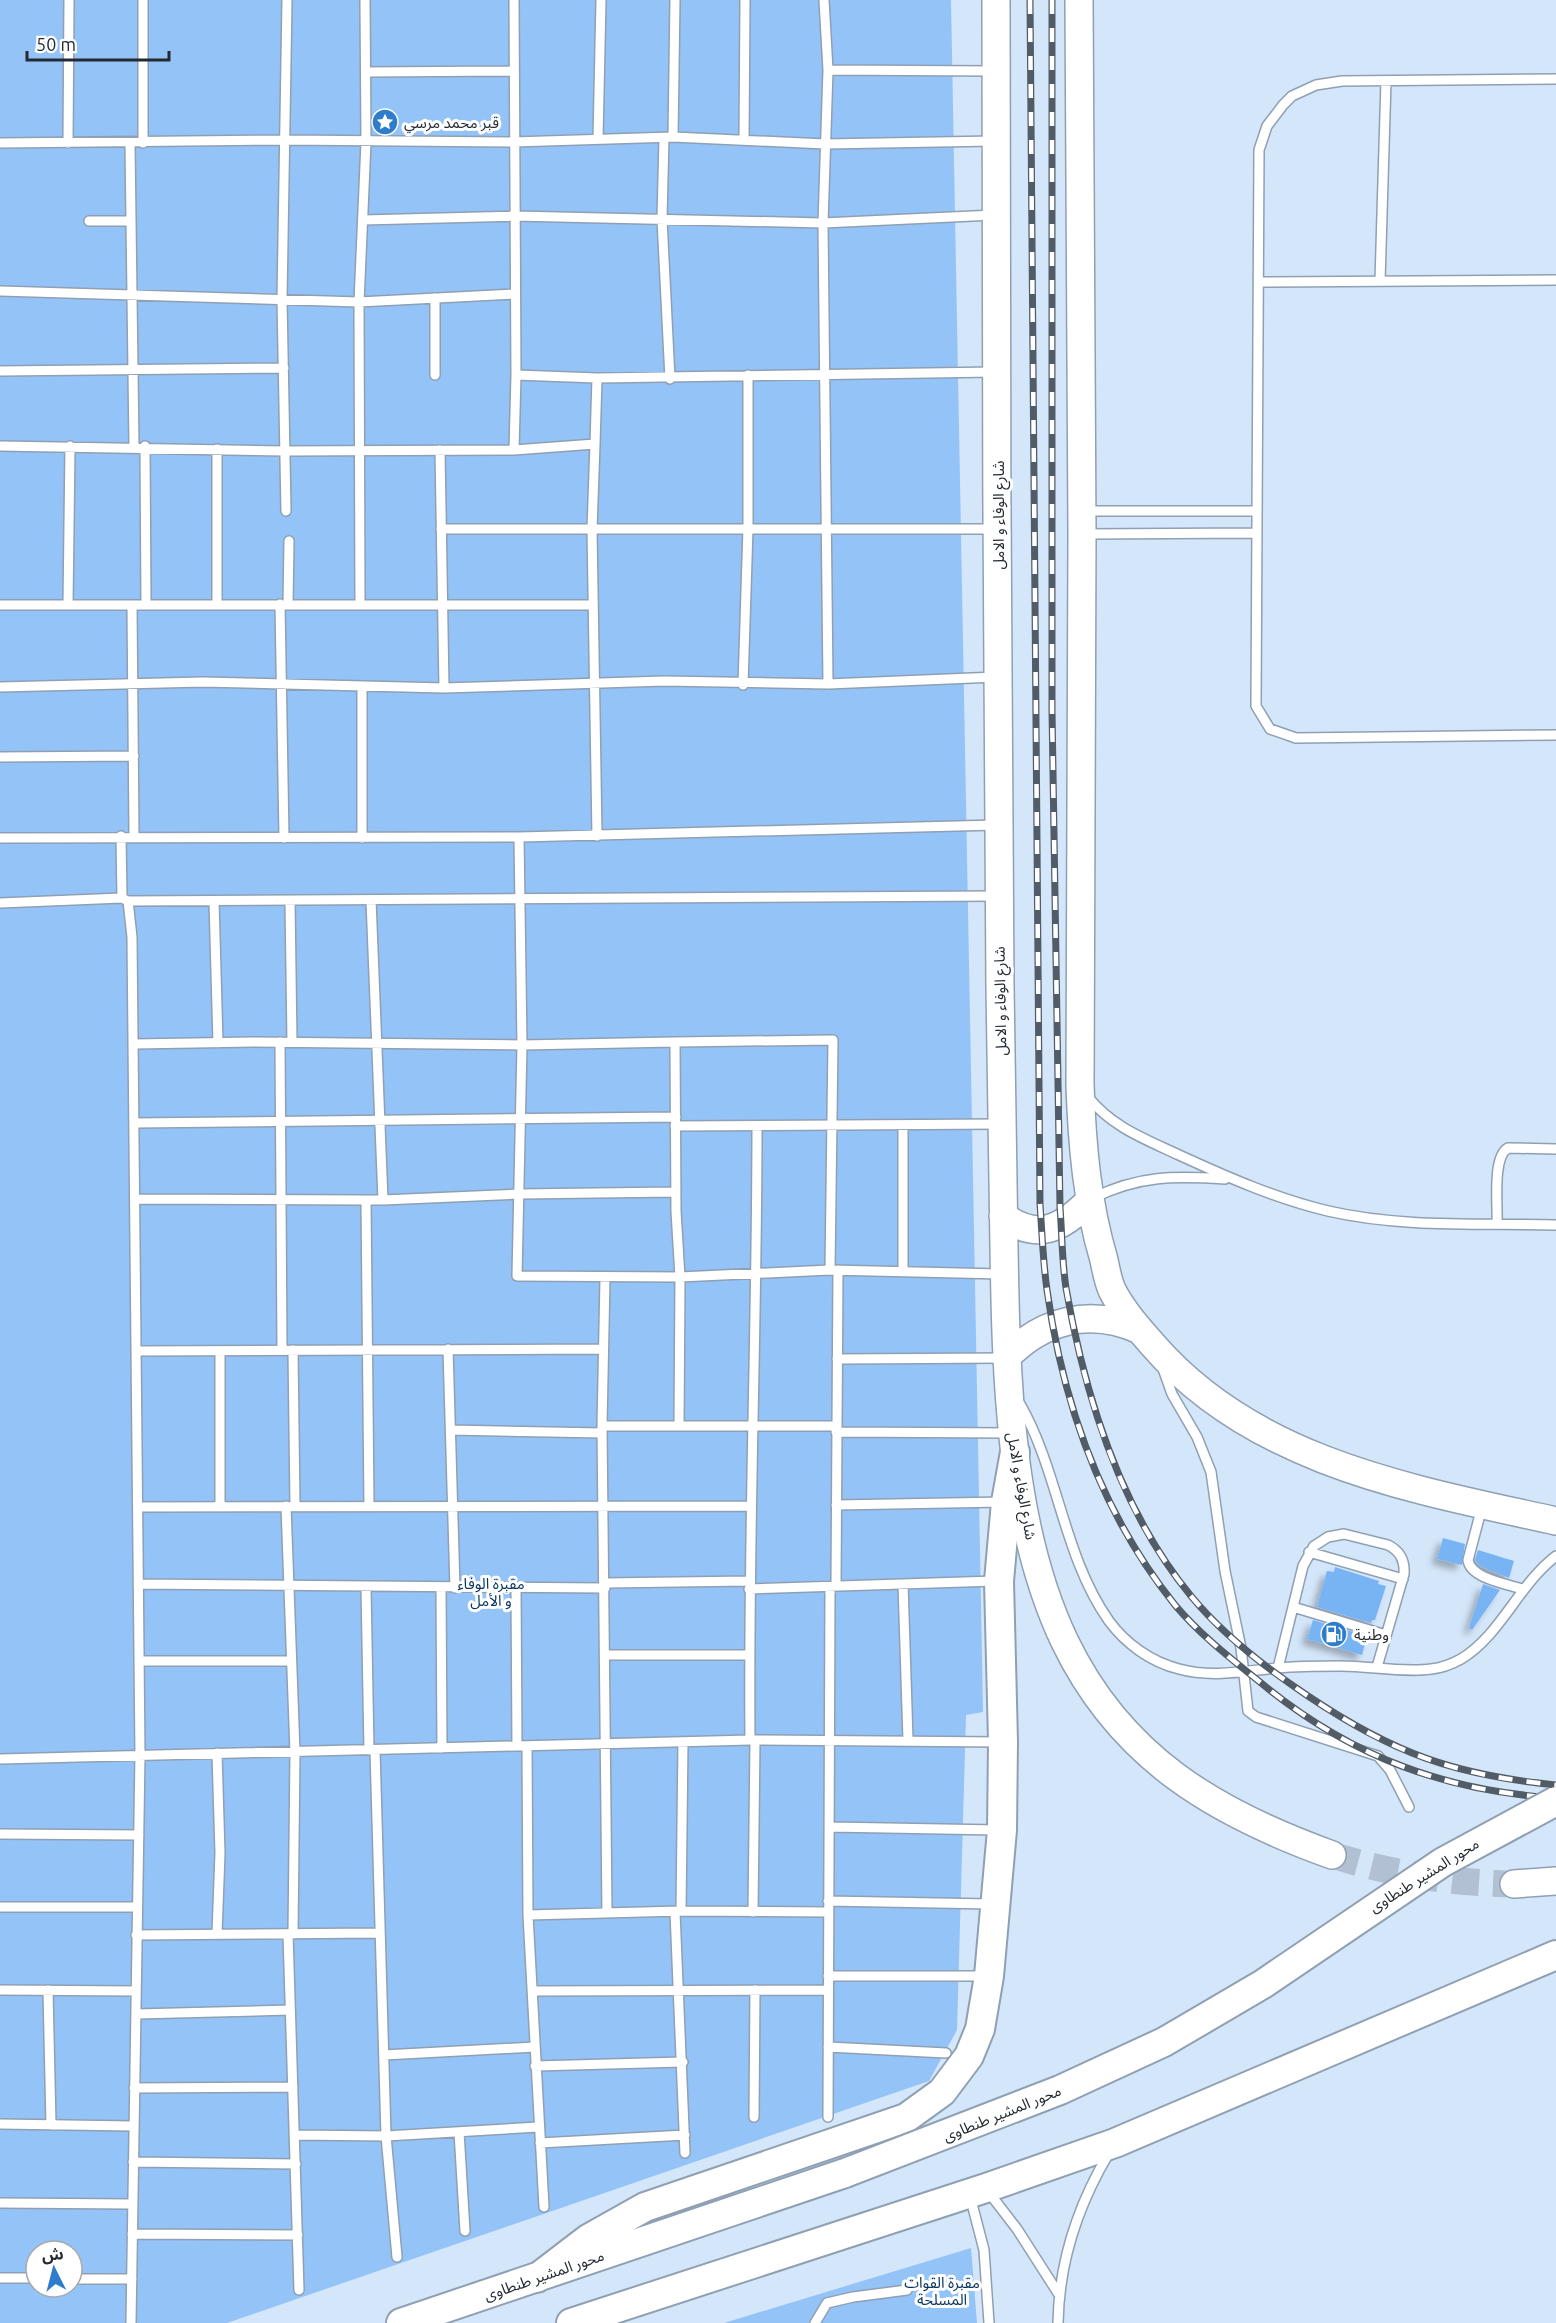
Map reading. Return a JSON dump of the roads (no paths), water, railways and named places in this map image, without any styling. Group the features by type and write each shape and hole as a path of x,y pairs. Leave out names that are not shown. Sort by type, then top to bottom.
{"highway":[{"path":"537,2278 588,2239 645,2207 892,2123 919,2110 948,2087 969,2056 980,2029 997,1904 1002,1830 1003,1742 999,1581 1014,1443"},
{"name":"محور المشير طنطاوى","path":"400,2323 845,2173 1060,2090 1164,2042 1263,1984 1443,1862 1556,1801"},
{"path":"571,2323 977,2191 1115,2143 1556,1955"}],"main road":[{"name":"شارع الوفاء و الامل","path":"996,0 999,896 1004,1274 1008,1389 1014,1443 1030,1537 1051,1610 1079,1669 1114,1720 1154,1759 1197,1793 1263,1829 1332,1855"},
{"path":"1079,0 1082,522 1080,1085 1084,1159 1090,1200 1112,1290 1158,1352 1208,1397 1274,1440 1328,1462 1483,1505 1556,1521"},
{"path":"1003,1216 1031,1229 1051,1228 1070,1220 1090,1200"},
{"path":"1006,1358 1034,1334 1068,1320 1112,1320 1140,1330"},
{"path":"1514,1884 1556,1881"}],"lane":[{"path":"68,143 69,0"},
{"path":"143,0 143,143"},
{"path":"286,511 282,299 287,0"},
{"path":"360,604 359,302 366,142 365,0"},
{"path":"514,0 516,375 514,450"},
{"path":"598,139 601,0"},
{"path":"670,379 662,219 675,0"},
{"path":"744,140 745,0"},
{"path":"824,0 828,70 823,223 828,684"},
{"path":"366,72 514,70"},
{"path":"828,70 996,71"},
{"path":"1556,79 1341,81 1316,85 1292,96 1274,114 1267,126 1259,150 1256,706 1270,729 1296,738 1556,735"},
{"path":"1380,281 1386,81"},
{"path":"0,144 668,138 825,144 996,141"},
{"path":"130,144 134,447"},
{"path":"363,220 515,216 823,223 997,215"},
{"path":"89,221 131,221"},
{"path":"1258,282 1556,280"},
{"path":"0,291 359,302 515,294"},
{"path":"435,298 435,375"},
{"path":"0,371 284,368"},
{"path":"516,375 670,379 748,375 997,372"},
{"path":"743,685 748,528 748,375"},
{"path":"597,378 592,529 597,836"},
{"path":"0,446 145,446 285,451 514,450 595,444"},
{"path":"68,605 70,446"},
{"path":"145,446 146,605"},
{"path":"216,449 217,604"},
{"path":"440,450 444,688"},
{"path":"1082,522 1257,511"},
{"path":"1082,522 1257,533"},
{"path":"441,529 998,529"},
{"path":"284,838 280,682 289,541"},
{"path":"132,604 134,836"},
{"path":"0,605 593,605"},
{"path":"0,687 280,682 444,688 664,681 743,685 828,684 998,677"},
{"path":"362,686 362,838"},
{"path":"0,757 134,756"},
{"path":"0,838 597,836 999,825"},
{"path":"121,836 134,1044 140,1755 131,2323"},
{"path":"519,837 522,1045 517,1276 680,1277 834,1270 1004,1274"},
{"path":"0,903 125,900 520,901 999,896"},
{"path":"371,900 383,1200"},
{"path":"214,901 218,1042"},
{"path":"290,901 292,1042"},
{"path":"134,1044 292,1042 522,1045 833,1040 832,1125 837,1359 828,1901 828,2117"},
{"path":"280,1042 288,1350 290,1506 287,1586 295,1752 290,2010 299,2290"},
{"path":"675,1042 675,1192 680,1277 679,1426"},
{"path":"1080,1085 1095,1105 1117,1125 1230,1179 1330,1212 1414,1221 1556,1225"},
{"path":"134,1123 521,1117 757,1126 1001,1124"},
{"path":"903,1125 903,1271"},
{"path":"753,1912 749,1585 757,1274 757,1126"},
{"path":"1497,1224 1498,1163 1503,1152 1508,1148 1556,1149"},
{"path":"1090,1200 1129,1183 1149,1178 1191,1176 1230,1179"},
{"path":"135,1199 383,1200 519,1194 675,1192"},
{"path":"366,1200 369,1506"},
{"path":"605,1278 602,1429 607,1913"},
{"path":"448,1349 455,1588"},
{"path":"136,1351 602,1349"},
{"path":"220,1351 220,1507"},
{"path":"1158,1352 1172,1395 1197,1437 1211,1472 1225,1571 1244,1671 1246,1707 1252,1715 1378,1756 1390,1770 1410,1808"},
{"path":"837,1359 1006,1358"},
{"path":"1008,1389 1037,1437 1068,1535 1097,1602 1110,1623 1134,1647 1162,1664 1195,1673 1278,1668 1431,1669 1462,1659 1486,1637 1522,1589 1556,1556"},
{"path":"451,1430 753,1426 836,1429 1014,1443"},
{"path":"836,1505 1006,1502"},
{"path":"1483,1505 1468,1560 1469,1566 1473,1571 1522,1589"},
{"path":"138,1507 751,1506"},
{"path":"1278,1668 1309,1552 1321,1540 1336,1534 1352,1535 1388,1545 1394,1548 1403,1560 1403,1579 1377,1667"},
{"path":"1309,1552 1403,1579"},
{"path":"138,1584 455,1588 605,1585 833,1587 999,1581"},
{"path":"903,1584 908,1740"},
{"path":"366,1587 386,2136 397,2257"},
{"path":"441,1587 442,1748"},
{"path":"516,1588 528,1915 544,2207"},
{"path":"1293,1607 1386,1635"},
{"path":"606,1655 749,1655"},
{"path":"139,1661 291,1661"},
{"path":"0,1759 752,1740 1003,1742"},
{"path":"683,1742 678,1990 683,2062 685,2153"},
{"path":"218,1753 220,1853 218,1934"},
{"path":"830,1827 1002,1830"},
{"path":"0,1834 139,1835"},
{"path":"828,1901 997,1904"},
{"path":"0,1907 136,1907"},
{"path":"528,1915 828,1912"},
{"path":"136,1935 379,1933"},
{"path":"828,1976 989,1976"},
{"path":"0,1989 136,1991"},
{"path":"48,1990 51,2125"},
{"path":"754,1990 754,2117"},
{"path":"532,1991 828,1990"},
{"path":"136,2014 290,2010"},
{"path":"384,2055 535,2047"},
{"path":"828,2047 946,2053"},
{"path":"535,2066 683,2062"},
{"path":"134,2088 293,2087"},
{"path":"0,2124 133,2126"},
{"path":"295,2135 386,2136 538,2127"},
{"path":"459,2132 465,2231"},
{"path":"540,2143 685,2134"},
{"path":"1058,2323 1058,2293 1078,2215 1115,2143"},
{"path":"133,2162 296,2164"},
{"path":"977,2191 1017,2229 1058,2293"},
{"path":"977,2191 989,2323"},
{"path":"0,2203 132,2204"},
{"path":"132,2234 298,2235"},
{"path":"0,2278 24,2278"},
{"path":"84,2278 132,2279"},
{"path":"815,2323 826,2303 853,2296 907,2290"}],"tunnel":[{"path":"1332,1855 1422,1876 1467,1882 1514,1884"}],"railway":[{"path":"1030,0 1040,1204 1046,1279 1063,1375 1090,1456 1126,1534 1175,1605 1218,1648 1299,1712 1367,1751 1402,1766 1476,1788 1556,1798"},
{"path":"1052,0 1052,710 1060,1207 1066,1288 1095,1411 1125,1489 1166,1563 1203,1610 1261,1662 1339,1716 1397,1747 1486,1775 1556,1785"}],"place":[{"name":"قبر محمد مرسي","path":"385,122"},
{"name":"وطنية","path":"1334,1634"}],"park label":[{"name":"مقبرة الوفاء و الأمل","path":"491,1592"},
{"name":"مقبرة القوات المسلحة","path":"942,2290"}]}
